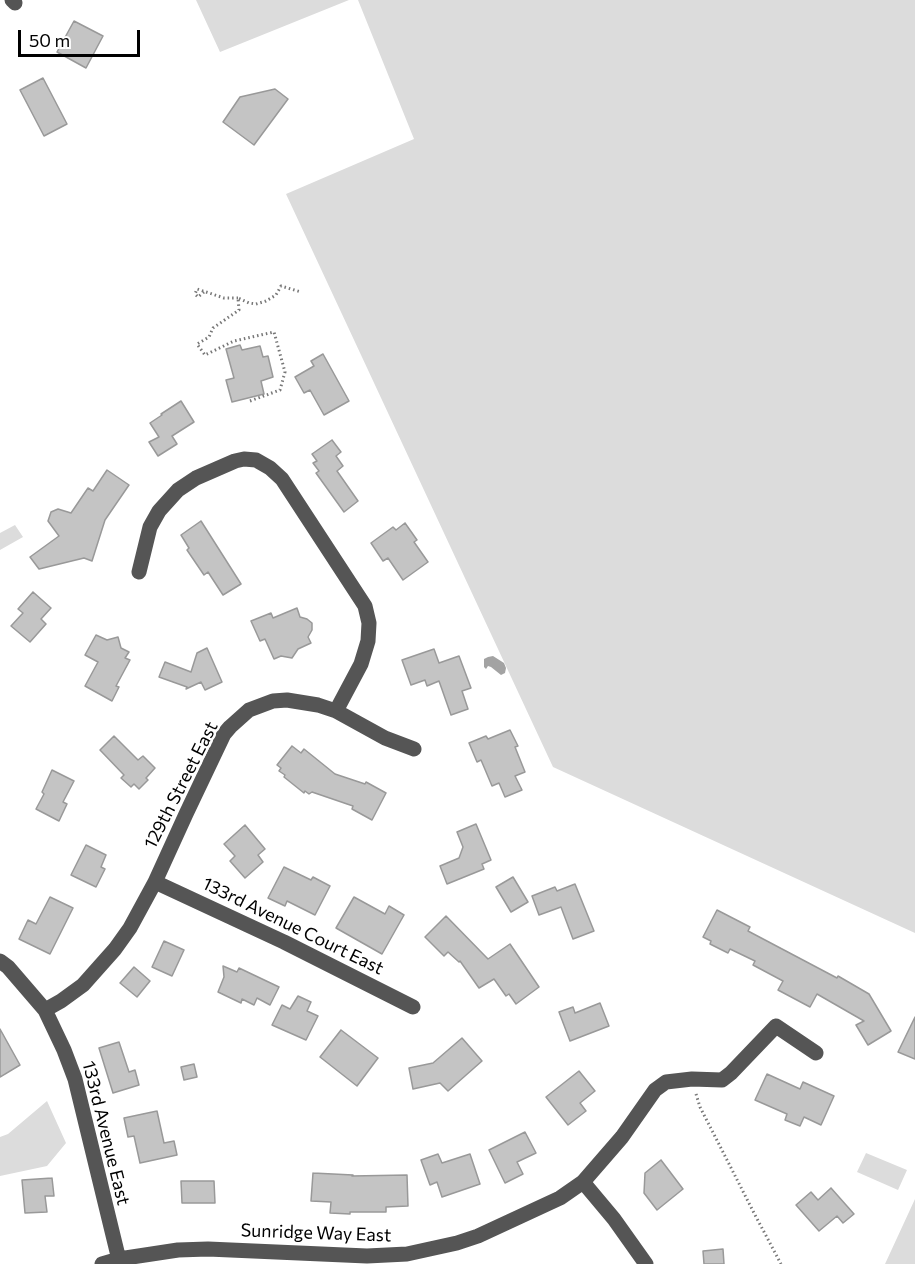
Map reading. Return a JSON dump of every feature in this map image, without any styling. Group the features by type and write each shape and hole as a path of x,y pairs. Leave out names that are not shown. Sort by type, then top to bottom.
{"street":[{"path":"139,572 150,527 159,511 178,489 196,478 235,461 256,460 270,468 282,479 365,606 369,622 368,641 361,664 336,711"},
{"name":"129th Street East","path":"45,1010 83,985 130,928 155,882 224,734 249,710 273,701 302,701 336,711 385,738 414,749"},
{"name":"133rd Avenue Court East","path":"155,882 284,942 413,1007"},
{"name":"133rd Avenue East","path":"0,961 8,967 45,1010 64,1050 75,1079 120,1262"},
{"name":"Sunridge Way East","path":"102,1264 160,1252 208,1249 407,1259 478,1236 560,1198 584,1182 622,1137 655,1090 666,1082 690,1079 722,1080 776,1026 816,1053"},
{"path":"584,1182 646,1264"}],"path":[{"path":"204,292 256,304 276,295 281,286 301,292"},
{"path":"238,298 239,310 213,328 209,337 197,344 205,355 234,340 274,332 285,372 280,390 250,401"},
{"path":"690,1079 700,1107 782,1264"}],"shaded area":[{"path":"196,0 349,0 220,52"},
{"path":"358,0 915,0 915,933 553,767 286,194 414,139"},
{"path":"15,525 23,537 0,550 0,533"},
{"path":"493,656 504,663 505,673 501,675 491,667 488,666 486,669 484,667 484,659"},
{"path":"47,1101 66,1143 47,1166 0,1176 0,1137 8,1134"},
{"path":"866,1153 907,1170 898,1190 857,1172"},
{"path":"915,1199 915,1264 885,1264"}],"building":[{"path":"74,21 103,36 86,68 57,52"},
{"path":"43,78 67,124 44,136 20,90"},
{"path":"275,89 288,99 254,145 223,122 240,97"},
{"path":"240,345 242,350 260,346 263,357 268,356 273,377 261,381 264,394 232,402 226,380 234,378 226,349"},
{"path":"323,354 349,401 324,415 310,390 304,393 295,377 314,366 311,361"},
{"path":"181,401 194,422 172,436 177,444 158,456 149,442 159,437 150,423"},
{"path":"332,440 341,452 336,456 343,466 337,471 358,501 344,512 316,473 319,471 313,463 317,461 312,454"},
{"path":"107,470 129,485 105,520 92,561 84,558 39,569 30,557 59,536 48,521 51,512 58,509 71,513 88,488 93,491"},
{"path":"201,521 241,584 223,595 208,572 204,575 187,550 189,548 181,535"},
{"path":"405,523 417,540 414,542 428,562 403,580 388,558 383,561 371,543 393,527 396,530"},
{"path":"33,592 51,608 41,619 46,624 30,642 11,626 23,613 18,609"},
{"path":"297,608 300,617 312,623 312,630 308,637 311,643 298,649 292,658 281,656 274,659 265,639 260,641 251,621 271,613 273,618"},
{"path":"96,635 107,640 118,637 121,648 129,652 125,658 130,660 116,686 119,687 112,701 85,686 98,662 85,655"},
{"path":"207,648 222,682 205,690 201,682 186,689 187,687 159,677 165,662 191,672 197,653"},
{"path":"434,649 439,663 459,656 471,688 462,691 468,709 451,715 439,681 427,686 425,680 411,685 402,660"},
{"path":"510,730 518,746 515,747 525,772 515,776 522,790 505,797 499,783 492,786 481,760 477,762 469,743 486,736 488,739"},
{"path":"114,736 138,760 143,756 155,768 139,789 134,784 131,787 121,778 124,775 100,750"},
{"path":"292,746 301,753 304,749 335,774 365,784 366,782 386,793 372,820 352,809 353,806 312,792 309,794 305,791 304,793 284,777 285,775 279,771 281,768 277,765"},
{"path":"52,770 74,781 63,802 67,804 59,821 36,809"},
{"path":"476,824 491,860 482,864 484,869 447,884 440,866 459,858 463,847 457,832"},
{"path":"245,825 265,849 258,855 263,862 245,878 230,861 235,856 224,844"},
{"path":"86,845 106,855 101,867 105,869 96,887 71,875"},
{"path":"284,867 311,880 313,877 330,886 315,915 287,901 285,906 268,898"},
{"path":"513,877 528,902 511,912 496,887"},
{"path":"575,884 594,931 573,939 561,907 539,915 532,896 555,887 557,891"},
{"path":"50,897 73,908 50,954 19,939 28,920 36,924"},
{"path":"354,897 385,914 389,906 404,915 382,954 336,928"},
{"path":"717,910 750,927 748,931 869,994 891,1031 868,1045 856,1025 864,1021 817,994 810,1007 778,990 783,981 753,965 755,961 730,949 728,953 710,944 711,941 703,937"},
{"path":"446,916 488,959 510,944 539,987 516,1004 509,994 506,996 494,979 479,988 460,961 448,952 444,956 425,937"},
{"path":"164,941 184,950 172,976 152,967"},
{"path":"223,966 237,972 239,968 279,987 270,1005 257,998 254,1005 242,999 241,1003 218,992 224,977"},
{"path":"134,967 150,981 137,997 120,983"},
{"path":"298,996 311,1002 307,1011 318,1016 306,1040 272,1025 282,1005 290,1009"},
{"path":"600,1003 609,1026 570,1041 559,1012 573,1007 575,1013"},
{"path":"915,1017 915,1059 898,1052"},
{"path":"0,1029 20,1065 0,1077"},
{"path":"341,1030 378,1058 357,1086 320,1057"},
{"path":"462,1038 482,1061 448,1091 440,1083 413,1089 409,1068 433,1063"},
{"path":"119,1042 129,1072 135,1070 139,1085 113,1093 99,1048"},
{"path":"194,1064 197,1077 184,1080 181,1067"},
{"path":"579,1071 595,1091 580,1103 586,1111 568,1125 546,1097"},
{"path":"767,1074 800,1089 803,1082 834,1096 821,1125 804,1117 800,1126 785,1120 787,1114 755,1100"},
{"path":"157,1111 164,1143 174,1141 177,1155 140,1163 134,1136 128,1137 124,1118"},
{"path":"525,1132 536,1153 517,1162 523,1174 505,1183 489,1150"},
{"path":"438,1154 442,1163 470,1154 480,1184 442,1197 437,1182 430,1185 421,1160"},
{"path":"661,1160 683,1189 657,1210 644,1193 645,1173"},
{"path":"313,1173 352,1176 407,1175 408,1206 386,1207 386,1212 330,1213 331,1202 311,1201"},
{"path":"52,1178 54,1196 45,1196 47,1212 25,1213 22,1180"},
{"path":"181,1181 214,1181 215,1203 182,1203"},
{"path":"831,1188 854,1214 843,1223 837,1216 819,1231 796,1205 811,1192 818,1200"},
{"path":"723,1249 724,1264 704,1264 703,1251"}]}
